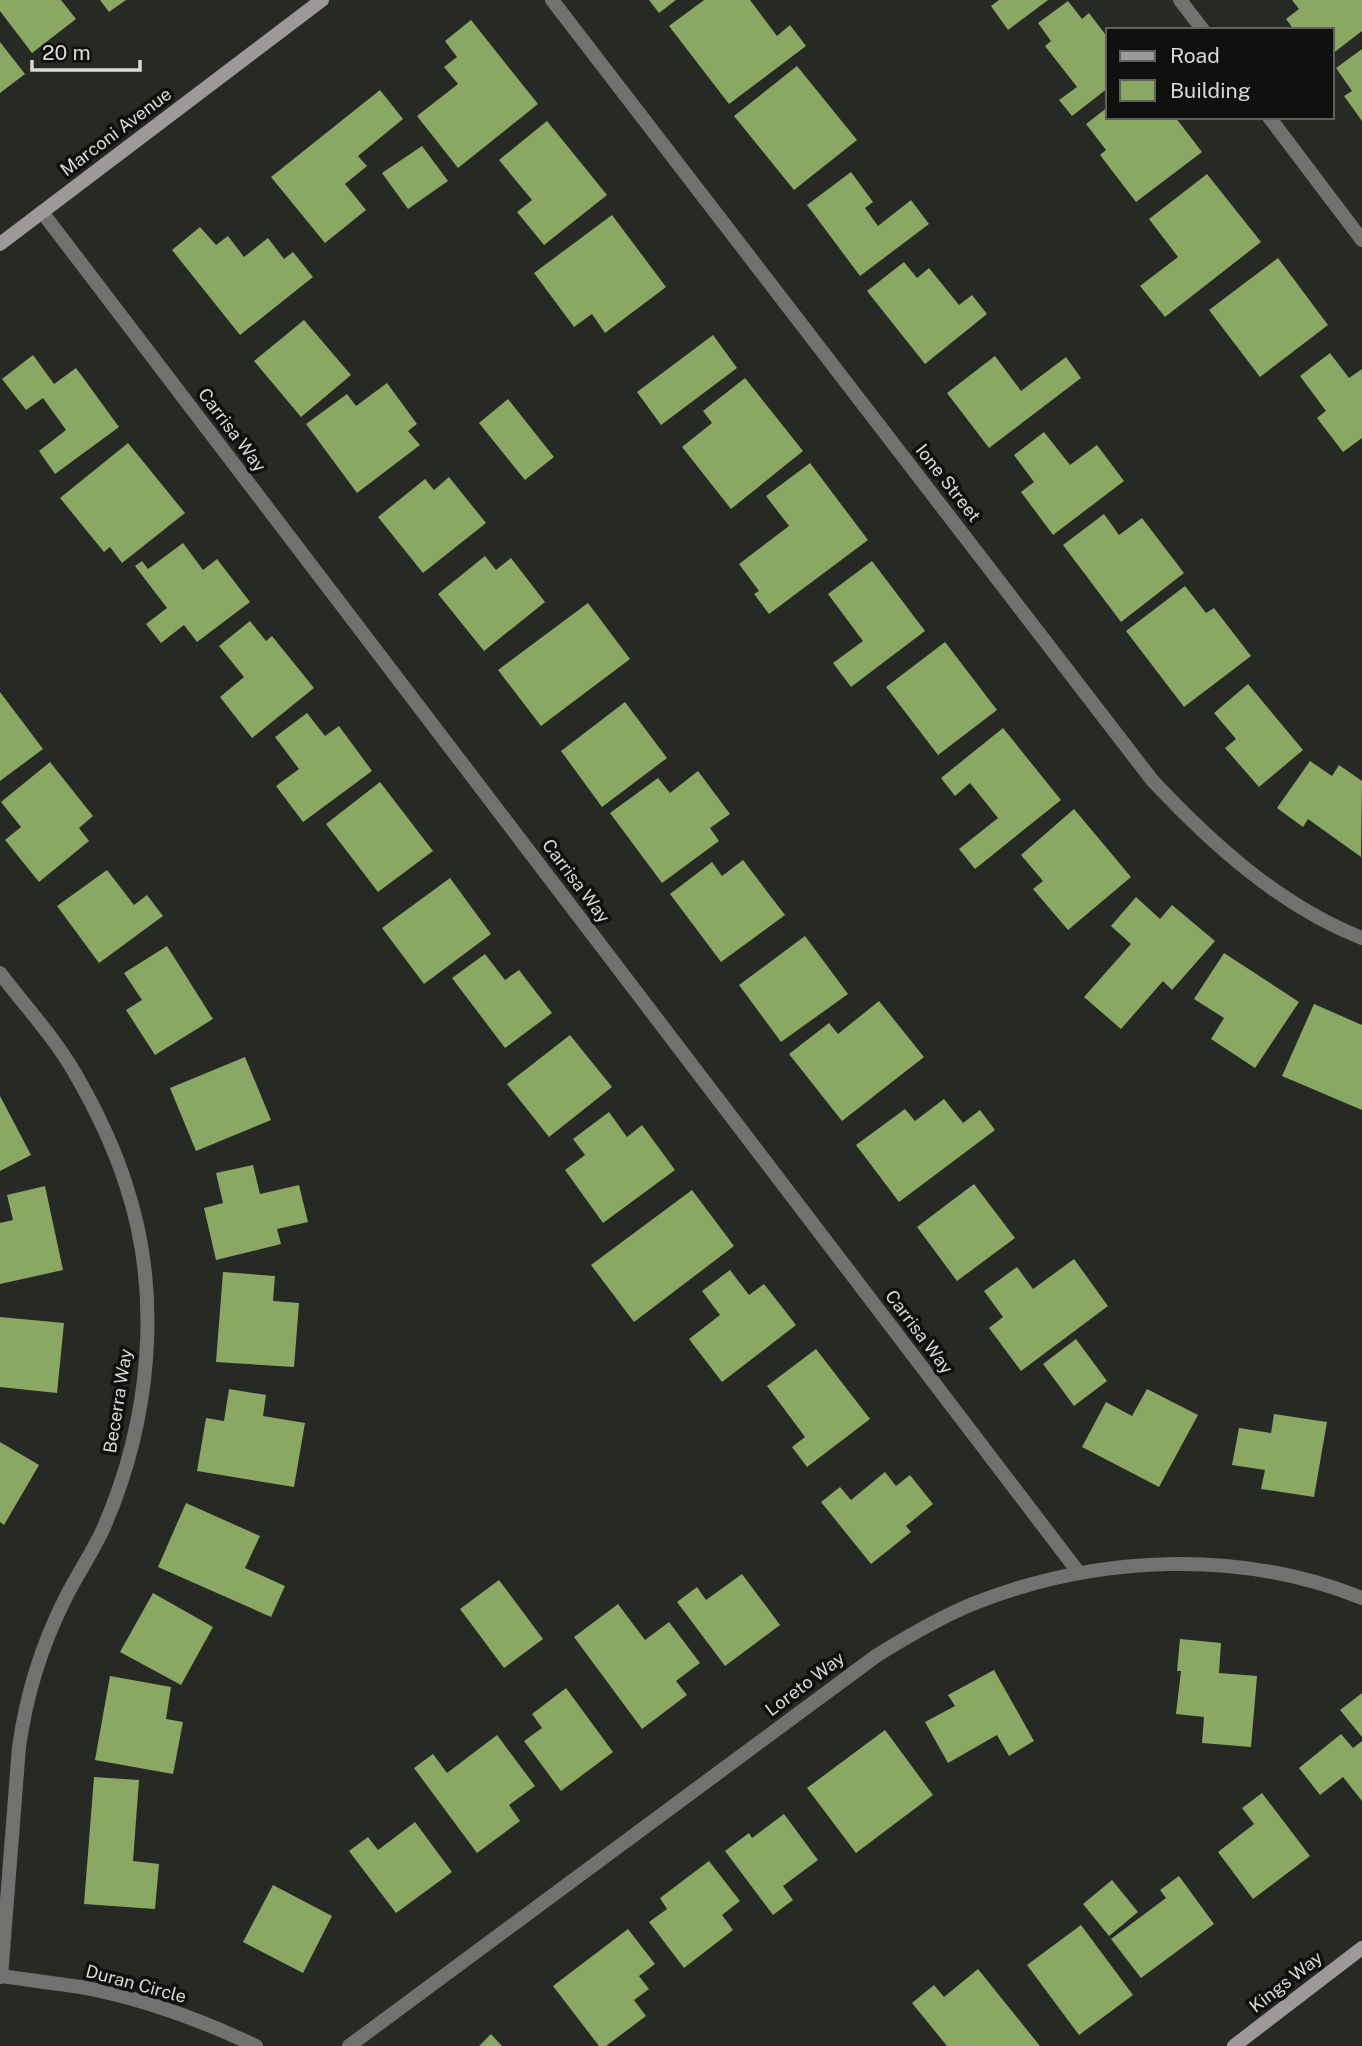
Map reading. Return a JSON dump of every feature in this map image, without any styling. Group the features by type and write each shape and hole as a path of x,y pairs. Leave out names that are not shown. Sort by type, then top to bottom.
{"main road":[{"name":"Marconi Avenue","path":"0,244 322,0"},
{"name":"Kings Way","path":"1234,2046 1362,1948"}],"street":[{"name":"Ione Street","path":"552,0 1152,780 1195,826 1244,867 1296,904 1362,938"},
{"path":"1180,0 1201,28"},
{"path":"1271,119 1362,240"},
{"name":"Carrisa Way","path":"42,212 1079,1573"},
{"name":"Becerra Way","path":"0,973 75,1073 110,1140 127,1187 139,1235 146,1285 147,1360 136,1435 122,1483 103,1529 64,1602 41,1655 23,1716 0,1976"},
{"name":"Loreto Way","path":"349,2046 876,1656 925,1626 976,1603 1037,1583 1079,1573 1140,1565 1196,1564 1253,1569 1309,1580 1362,1598"},
{"name":"Duran Circle","path":"0,1976 82,1987 155,2006 225,2031 256,2046"}],"building":[{"path":"0,0 61,0 76,19 32,53 0,11"},
{"path":"100,0 126,0 109,12"},
{"path":"649,0 676,0 659,13"},
{"path":"704,0 750,0 777,36 790,25 806,46 729,104 669,26"},
{"path":"999,0 1048,0 1008,30 991,6"},
{"path":"1292,0 1362,0 1362,31 1334,52 1334,28 1293,28 1286,19 1299,9"},
{"path":"1068,1 1082,19 1089,13 1106,35 1106,90 1072,116 1059,100 1077,87 1045,46 1051,41 1038,23"},
{"path":"471,20 538,104 458,168 417,116 458,84 444,67 457,57 445,41"},
{"path":"0,42 25,74 0,93"},
{"path":"1362,49 1362,121 1344,96 1352,91 1336,68"},
{"path":"797,66 857,140 794,190 734,116"},
{"path":"380,90 403,119 358,156 367,166 345,184 366,210 325,243 271,177"},
{"path":"1106,109 1106,119 1177,119 1202,152 1136,202 1100,155 1106,150 1086,124"},
{"path":"547,121 607,195 544,245 517,212 532,200 499,160"},
{"path":"422,146 448,181 408,209 382,173"},
{"path":"851,172 873,202 865,208 878,226 911,200 929,224 860,276 807,205"},
{"path":"1207,174 1261,242 1165,317 1140,286 1178,257 1149,219"},
{"path":"612,215 666,287 605,333 592,314 574,327 534,273"},
{"path":"200,227 216,245 228,236 244,257 268,238 284,259 293,252 313,277 240,335 172,250"},
{"path":"1278,258 1328,325 1260,377 1209,310"},
{"path":"904,262 917,278 929,268 959,305 972,295 987,314 925,364 867,291"},
{"path":"304,320 351,375 301,417 254,361"},
{"path":"713,335 737,368 661,425 637,392"},
{"path":"1330,353 1349,378 1362,369 1362,438 1343,452 1317,418 1326,411 1300,376"},
{"path":"33,355 54,384 76,368 119,427 55,474 39,451 66,430 43,398 26,410 2,379"},
{"path":"995,356 1021,391 1066,357 1081,378 989,448 947,393"},
{"path":"745,378 803,451 731,509 682,447 712,423 703,411"},
{"path":"387,383 417,424 408,431 420,445 357,493 306,424 347,394 356,406"},
{"path":"508,399 554,457 525,480 479,423"},
{"path":"1044,432 1070,465 1097,445 1124,481 1053,535 1021,492 1034,482 1014,455"},
{"path":"128,443 185,513 122,563 110,547 104,552 60,498"},
{"path":"810,463 868,540 769,614 754,594 759,591 739,564 789,526 766,496"},
{"path":"449,477 486,523 423,573 378,517 425,479 434,490"},
{"path":"1104,514 1119,535 1142,518 1184,573 1121,622 1063,545"},
{"path":"183,543 203,570 217,559 250,602 197,642 184,625 161,643 146,624 167,608 135,566 142,561 148,569"},
{"path":"485,556 496,570 511,558 545,602 484,651 438,594"},
{"path":"872,561 925,631 851,687 833,663 863,641 828,594"},
{"path":"1185,586 1206,613 1214,608 1251,656 1184,707 1126,631"},
{"path":"588,603 630,659 541,726 498,670"},
{"path":"250,621 266,641 272,636 314,688 252,738 220,697 244,677 219,646"},
{"path":"945,642 997,710 938,755 886,687"},
{"path":"1248,684 1303,750 1259,787 1225,748 1236,739 1214,713"},
{"path":"0,692 43,749 0,781"},
{"path":"625,702 667,758 602,807 561,751"},
{"path":"307,713 325,736 339,726 372,771 303,822 276,786 299,769 275,737"},
{"path":"1003,728 1061,800 975,869 959,849 998,818 970,783 955,796 941,778"},
{"path":"1310,761 1332,776 1339,765 1362,781 1361,857 1308,819 1303,827 1277,808"},
{"path":"50,762 93,816 79,828 89,841 39,882 5,840 21,827 1,802"},
{"path":"698,771 730,814 710,828 719,841 662,883 610,813 658,778 670,793"},
{"path":"380,782 433,851 378,892 326,824"},
{"path":"1074,809 1131,877 1068,930 1033,889 1043,881 1021,855"},
{"path":"743,860 785,915 721,962 670,894 712,862 722,876"},
{"path":"107,870 134,905 147,895 163,916 99,963 57,906"},
{"path":"450,878 491,934 424,984 382,928"},
{"path":"1136,897 1160,919 1172,905 1215,941 1172,990 1163,981 1121,1029 1084,997 1131,944 1111,926"},
{"path":"805,936 848,994 781,1042 739,985"},
{"path":"167,946 213,1019 155,1055 126,1010 142,1000 124,973"},
{"path":"1224,953 1299,1002 1255,1068 1211,1039 1224,1018 1194,999"},
{"path":"485,954 505,980 519,970 552,1013 505,1048 452,978"},
{"path":"879,1001 924,1057 842,1121 789,1054 829,1023 838,1034"},
{"path":"1314,1004 1362,1025 1362,1110 1282,1076"},
{"path":"570,1035 612,1087 549,1137 507,1084"},
{"path":"245,1057 271,1120 196,1151 170,1088"},
{"path":"0,1096 31,1155 0,1171"},
{"path":"944,1099 963,1123 980,1110 995,1130 899,1202 856,1145 905,1109 915,1121"},
{"path":"609,1112 627,1137 642,1125 675,1170 603,1223 565,1170 585,1155 573,1139"},
{"path":"253,1165 260,1194 299,1185 308,1222 277,1229 281,1244 216,1260 204,1208 223,1203 216,1173"},
{"path":"974,1184 1015,1238 957,1281 917,1227"},
{"path":"45,1186 63,1270 0,1284 0,1223 13,1220 7,1195"},
{"path":"692,1190 734,1246 634,1322 591,1265"},
{"path":"1074,1259 1108,1306 1021,1371 989,1328 1003,1317 984,1291 1017,1267 1033,1289"},
{"path":"730,1270 749,1295 764,1284 796,1325 722,1382 689,1339 720,1315 702,1291"},
{"path":"223,1272 275,1276 273,1301 299,1303 294,1367 216,1362"},
{"path":"0,1317 64,1323 57,1393 0,1387"},
{"path":"1076,1339 1107,1381 1074,1406 1043,1364"},
{"path":"816,1349 870,1419 807,1467 792,1447 805,1437 767,1386"},
{"path":"229,1389 266,1395 263,1416 305,1423 294,1487 197,1471 206,1418 224,1421"},
{"path":"1147,1389 1198,1415 1159,1487 1082,1447 1106,1402 1132,1416"},
{"path":"1274,1414 1327,1422 1314,1497 1261,1489 1265,1470 1232,1465 1239,1428 1271,1433"},
{"path":"0,1442 39,1465 4,1525 0,1522"},
{"path":"885,1472 896,1486 910,1475 933,1504 906,1526 911,1532 871,1564 821,1502 840,1487 851,1500"},
{"path":"186,1503 260,1536 245,1568 285,1586 271,1617 158,1567"},
{"path":"742,1574 780,1625 725,1666 677,1602 697,1587 706,1600"},
{"path":"499,1580 543,1639 504,1668 460,1609"},
{"path":"153,1593 213,1627 181,1685 120,1652"},
{"path":"618,1604 645,1640 669,1622 700,1663 676,1681 687,1695 642,1729 574,1637"},
{"path":"1180,1639 1221,1643 1219,1673 1257,1676 1251,1747 1202,1743 1204,1717 1176,1714 1181,1671 1177,1671"},
{"path":"994,1670 1034,1741 1009,1756 997,1735 948,1763 925,1722 955,1706 948,1695"},
{"path":"110,1676 171,1687 166,1719 183,1722 173,1774 95,1760"},
{"path":"566,1688 613,1752 561,1791 524,1741 542,1728 532,1714"},
{"path":"1362,1693 1362,1737 1340,1710"},
{"path":"885,1730 933,1795 856,1853 807,1788"},
{"path":"1341,1734 1353,1748 1362,1741 1362,1801 1343,1777 1320,1795 1299,1768"},
{"path":"497,1735 535,1786 509,1805 520,1821 477,1853 414,1768 433,1754 447,1773"},
{"path":"94,1777 139,1780 133,1861 159,1864 155,1909 84,1904"},
{"path":"1262,1793 1310,1856 1253,1899 1218,1852 1254,1824 1242,1808"},
{"path":"784,1814 818,1860 783,1886 793,1900 773,1915 725,1851 749,1833 752,1838"},
{"path":"415,1822 452,1872 396,1913 349,1851 368,1837 378,1850"},
{"path":"709,1861 740,1901 722,1915 733,1930 684,1968 649,1922 667,1909 660,1898"},
{"path":"1179,1876 1214,1924 1141,1978 1111,1939 1166,1898 1160,1890"},
{"path":"1112,1880 1138,1912 1109,1936 1083,1904"},
{"path":"273,1885 332,1916 303,1973 243,1942"},
{"path":"1081,1925 1133,1995 1079,2035 1027,1965"},
{"path":"628,1929 655,1964 639,1976 649,1989 634,2000 646,2016 606,2046 599,2046 553,1986"},
{"path":"978,1969 1040,2046 947,2046 912,2003 934,1985 944,1997"},
{"path":"491,2034 502,2046 479,2046"}]}
